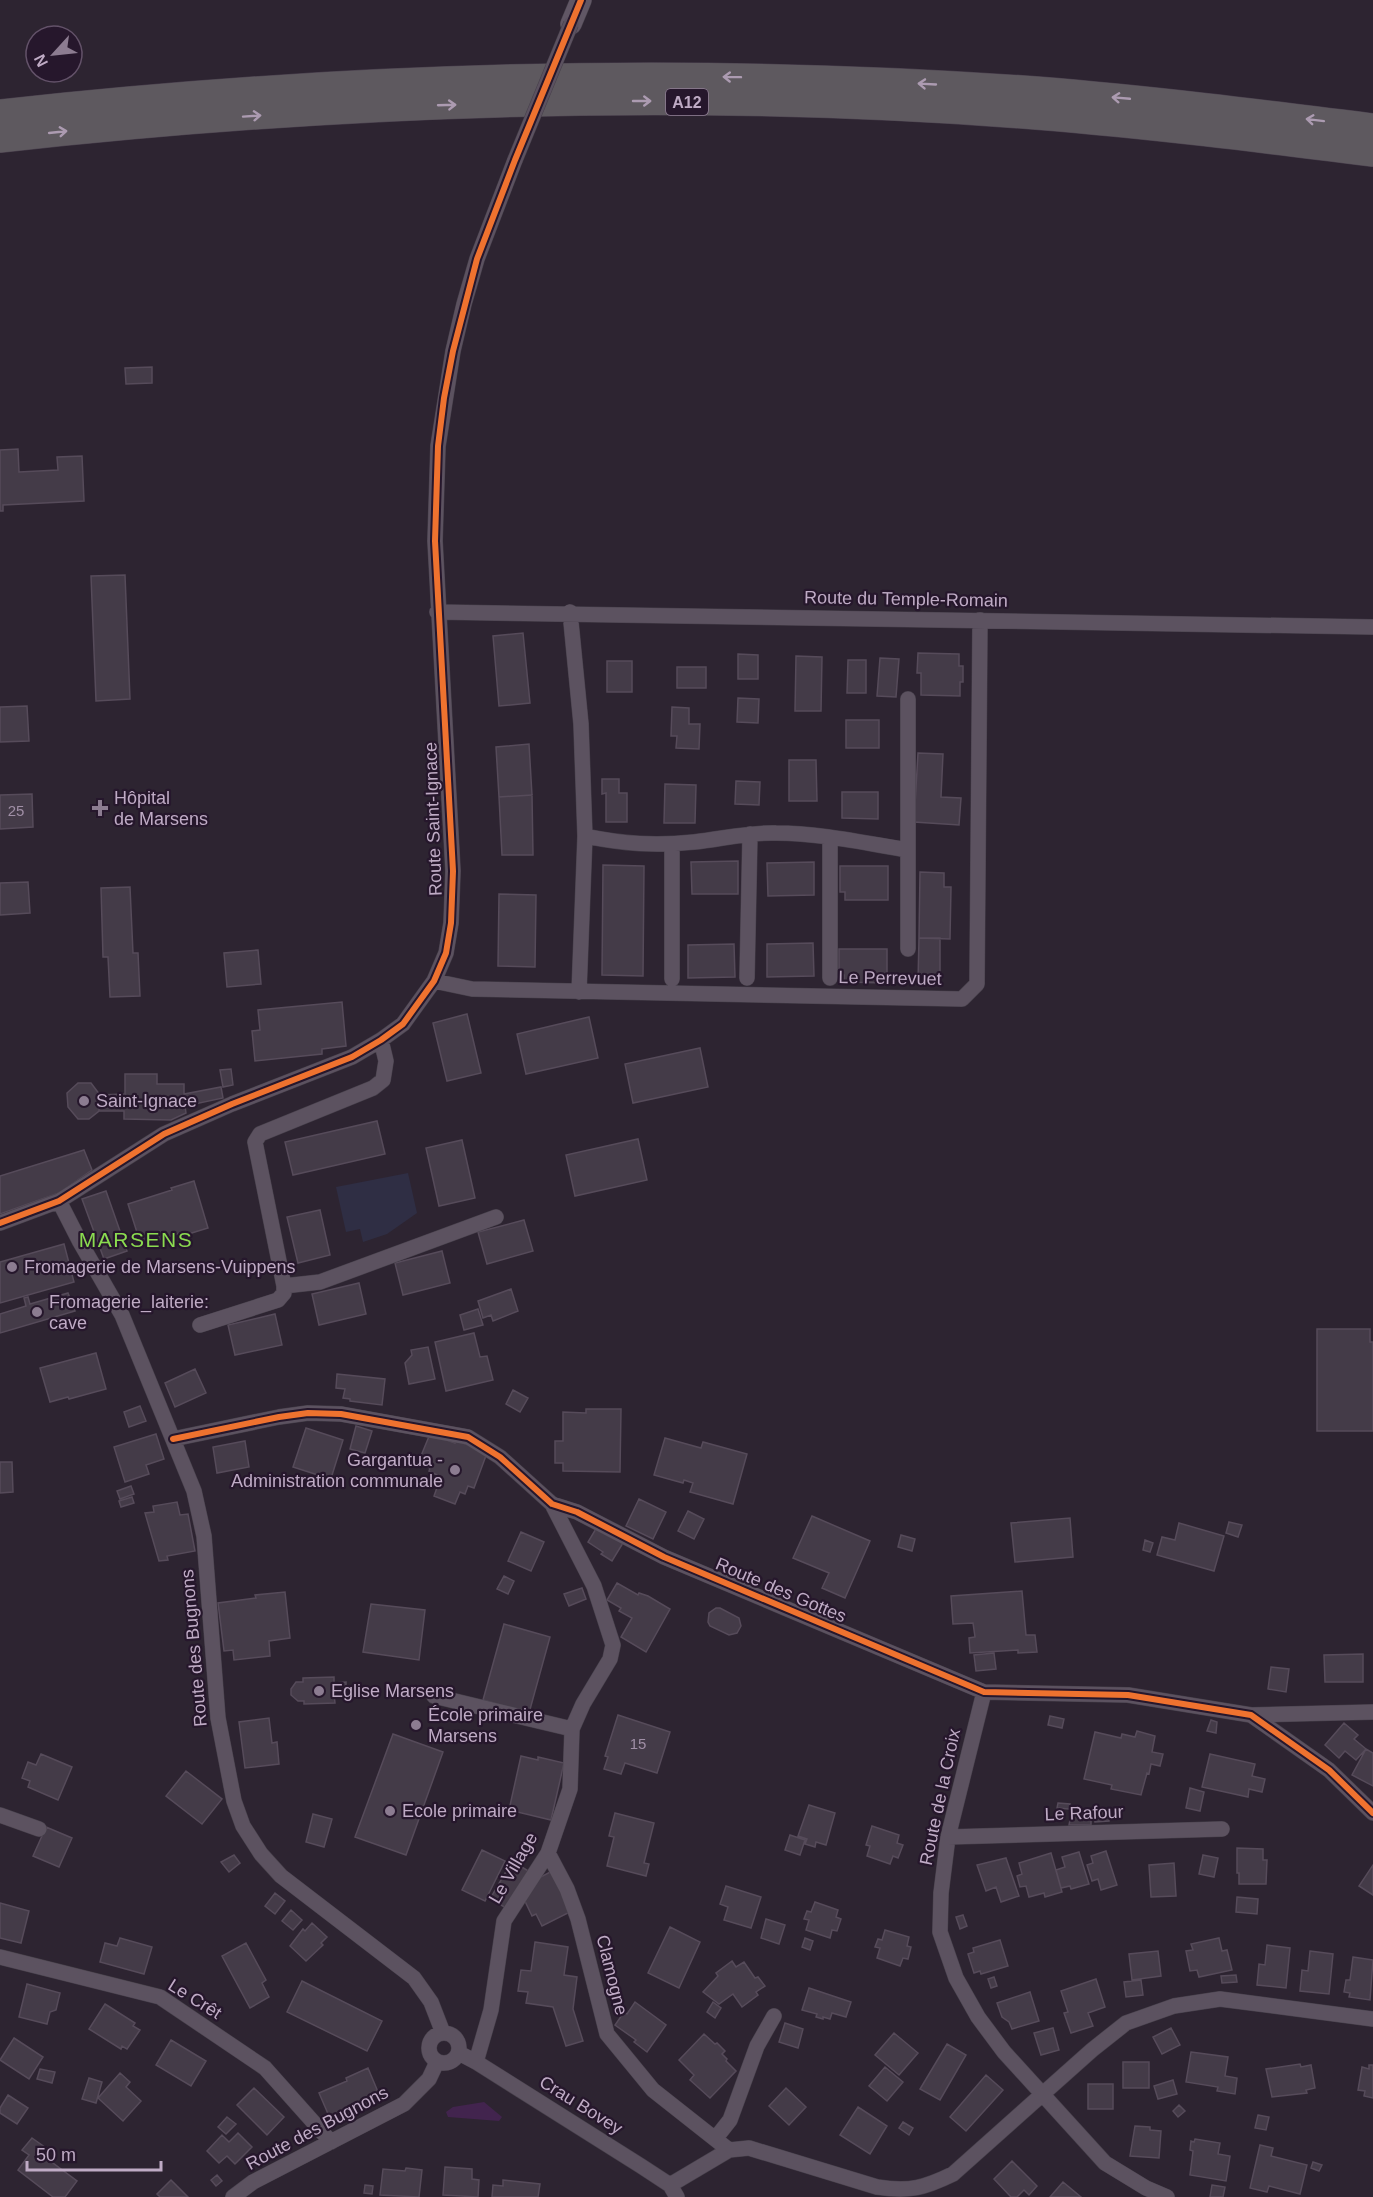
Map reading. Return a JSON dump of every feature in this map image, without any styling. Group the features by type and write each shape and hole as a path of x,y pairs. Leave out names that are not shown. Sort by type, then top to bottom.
{"highway":[{"name":"A12","path":"0,113 174,95 282,88 461,78 650,75 845,80 1037,90 1227,109 1373,127"},
{"name":"A12","path":"0,139 175,121 367,108 486,103 653,101 844,105 1035,116 1225,134 1373,153"}],"street":[{"path":"571,24 581,0"},
{"name":"Route Saint-Ignace","path":"0,1223 59,1202 164,1134 232,1104 352,1057 403,1024 434,981 446,953 451,923 453,871 437,612 435,493 444,398 453,351 477,259 571,24"},
{"name":"Route du Temple-Romain","path":"437,612 570,612 1373,627"},
{"path":"570,612 581,724 585,836 579,992"},
{"name":"Le Perrevuet","path":"434,981 472,989 962,999 976,984 980,620"},
{"path":"908,699 908,949"},
{"path":"585,836 621,844 672,843 778,832 908,850"},
{"path":"747,978 750,834"},
{"path":"830,978 831,838"},
{"path":"672,843 672,979"},
{"path":"200,1325 278,1300 284,1293 255,1142 260,1134 373,1088 384,1080 386,1061 381,1040"},
{"name":"Route des Bugnons","path":"59,1202 122,1315 194,1491 204,1536 218,1718 234,1801 243,1826 261,1854 281,1876 414,1978 431,2002 443,2033"},
{"path":"284,1286 320,1282 496,1217"},
{"name":"Route des Gottes","path":"173,1439 308,1413 353,1416 468,1437 500,1457 552,1504 577,1512 664,1557 984,1692 1128,1695 1251,1715 1329,1770 1373,1813"},
{"name":"Le Village","path":"476,2062 490,2010 504,1921 548,1853 570,1789 572,1729 583,1704 610,1659 613,1645 594,1586 552,1504"},
{"name":"Route de la Croix","path":"984,1692 948,1837 941,1893 940,1932 956,1978 978,2017 991,2034 1105,2163 1146,2188 1167,2197"},
{"path":"434,1696 572,1729"},
{"path":"1251,1715 1373,1712"},
{"path":"0,1815 39,1829"},
{"name":"Le Rafour","path":"948,1837 1222,1830"},
{"name":"Clamogne","path":"548,1853 567,1889 578,1919 607,2034 653,2090 729,2150"},
{"name":"Le Crêt","path":"0,1957 160,1997 265,2068 331,2142"},
{"path":"673,2191 729,2150 749,2148 877,2187 899,2190 928,2186 953,2174 1092,2050 1126,2023 1174,2006 1220,1999 1373,2019"},
{"path":"715,2139 730,2120 757,2046 774,2016"},
{"path":"443,2033 450,2034 456,2039 459,2053 456,2059 443,2064 432,2057 429,2045 432,2039 443,2033"},
{"name":"Crau Bovey","path":"459,2053 673,2191"},
{"name":"Route des Bugnons","path":"233,2197 253,2182 404,2104 429,2079 437,2062"}],"shaded area":[{"path":"408,1173 417,1213 387,1234 363,1242 360,1229 346,1232 336,1187"},
{"path":"484,2102 502,2117 499,2121 448,2117 446,2112 453,2107"}],"building":[{"path":"152,367 152,383 126,384 125,368"},
{"path":"18,449 19,472 58,470 57,457 82,456 84,501 3,505 3,511 0,511 0,450"},
{"path":"125,575 130,699 96,701 91,576"},
{"path":"523,633 530,703 499,706 493,636"},
{"path":"918,653 959,654 959,666 963,666 960,696 921,695 921,673 917,673"},
{"path":"738,654 758,655 758,679 738,679"},
{"path":"796,656 822,657 821,711 795,711"},
{"path":"880,658 899,659 896,697 877,696"},
{"path":"848,660 866,660 866,693 847,693"},
{"path":"607,661 632,661 632,692 607,692"},
{"path":"677,667 706,667 706,688 677,688"},
{"path":"738,698 759,699 758,723 737,722"},
{"path":"27,706 29,741 0,742 0,707"},
{"path":"672,707 689,708 689,724 700,724 699,749 676,748 677,736 671,736"},
{"path":"846,720 879,720 879,748 846,748"},
{"path":"529,744 532,795 499,797 496,747"},
{"path":"918,753 943,754 941,797 961,798 959,825 914,822"},
{"path":"789,760 816,760 817,801 789,801"},
{"path":"602,779 619,779 619,793 627,793 627,822 606,822 606,793 602,794"},
{"path":"736,781 760,782 759,805 735,804"},
{"path":"665,784 696,785 695,823 664,823"},
{"path":"842,792 878,792 878,819 842,818"},
{"path":"32,794 33,827 0,829 0,795"},
{"path":"532,795 533,855 502,855 499,797"},
{"path":"738,861 738,894 692,894 691,862"},
{"path":"814,862 814,895 768,896 767,863"},
{"path":"603,865 644,866 643,976 602,975"},
{"path":"840,866 888,866 888,900 845,900 845,892 840,892"},
{"path":"920,872 944,873 944,887 951,887 950,939 919,938"},
{"path":"28,882 30,913 0,915 0,883"},
{"path":"130,887 133,953 138,953 140,996 110,997 108,957 103,957 101,888"},
{"path":"499,894 536,895 535,967 498,966"},
{"path":"919,938 940,938 940,981 918,981"},
{"path":"813,943 814,976 767,977 767,944"},
{"path":"734,944 735,977 688,978 688,945"},
{"path":"839,949 887,949 887,983 844,982 844,975 839,975"},
{"path":"258,950 261,984 227,987 224,953"},
{"path":"342,1002 346,1046 322,1049 322,1054 255,1061 252,1031 260,1030 258,1010"},
{"path":"467,1014 481,1073 447,1081 433,1023"},
{"path":"589,1017 598,1058 526,1074 517,1034"},
{"path":"700,1048 708,1087 633,1103 625,1064"},
{"path":"231,1069 233,1085 223,1087 220,1070"},
{"path":"125,1074 157,1074 157,1084 184,1084 184,1094 221,1087 223,1098 185,1106 186,1113 171,1120 124,1119 124,1111 99,1111 100,1095 125,1094"},
{"name":"Saint-Ignace","path":"78,1083 91,1083 100,1095 99,1111 89,1119 78,1119 68,1107 67,1093"},
{"path":"377,1121 385,1154 293,1175 285,1142"},
{"path":"638,1139 647,1180 575,1196 566,1155"},
{"path":"462,1140 475,1198 439,1206 426,1148"},
{"path":"84,1150 92,1170 59,1193 0,1214 0,1176"},
{"path":"194,1181 208,1228 185,1235 184,1232 141,1245 128,1204"},
{"path":"106,1191 127,1251 104,1259 82,1199"},
{"path":"320,1210 330,1255 298,1263 287,1217"},
{"path":"524,1220 533,1251 487,1264 478,1232"},
{"path":"64,1244 74,1282 0,1303 0,1262"},
{"path":"442,1251 450,1283 403,1295 395,1263"},
{"path":"359,1283 366,1314 319,1325 312,1294"},
{"path":"511,1289 518,1311 493,1321 491,1315 483,1318 478,1301"},
{"name":"Fromagerie_laiterie: cave","path":"68,1293 75,1311 0,1333 0,1314 26,1306 24,1298 28,1297 30,1304"},
{"path":"478,1309 483,1325 464,1330 460,1315"},
{"path":"275,1314 282,1345 235,1355 228,1325"},
{"path":"1317,1329 1370,1329 1370,1342 1373,1342 1373,1431 1317,1431"},
{"path":"474,1333 480,1357 487,1356 493,1380 446,1391 435,1342"},
{"path":"428,1347 435,1379 409,1384 405,1363 412,1355 411,1350"},
{"path":"96,1353 106,1389 50,1402 40,1368"},
{"path":"195,1369 206,1393 175,1407 165,1383"},
{"path":"337,1374 385,1379 382,1405 343,1398 345,1389 336,1388"},
{"path":"513,1390 528,1398 520,1412 506,1404"},
{"path":"140,1406 146,1421 129,1427 124,1412"},
{"path":"586,1409 621,1409 620,1472 563,1471 563,1463 555,1463 555,1441 563,1441 563,1412 586,1413"},
{"path":"356,1426 372,1431 365,1453 350,1449"},
{"path":"306,1428 343,1440 328,1488 315,1484 318,1475 293,1467"},
{"path":"156,1434 164,1459 146,1465 149,1474 125,1482 114,1447"},
{"name":"Gargantua - Administration communale","path":"430,1434 455,1443 456,1440 487,1453 474,1488 468,1486 465,1494 460,1492 455,1504 434,1496 439,1482 435,1481 437,1475 429,1471 430,1468 418,1463"},
{"path":"665,1438 701,1448 703,1442 747,1454 733,1504 690,1492 693,1483 684,1480 683,1483 654,1475"},
{"path":"245,1441 249,1467 217,1473 213,1447"},
{"path":"0,1462 12,1462 13,1492 0,1493"},
{"path":"131,1486 134,1494 120,1499 117,1491"},
{"path":"132,1497 134,1503 121,1507 119,1501"},
{"path":"639,1499 666,1512 653,1539 626,1526"},
{"path":"177,1502 180,1515 188,1514 195,1551 167,1556 168,1560 159,1561 145,1513 154,1512 153,1506"},
{"path":"688,1511 704,1519 694,1539 678,1531"},
{"path":"812,1516 870,1541 845,1598 822,1588 829,1573 793,1558"},
{"path":"1070,1518 1073,1557 1015,1562 1011,1523"},
{"path":"1229,1522 1242,1525 1238,1537 1226,1533"},
{"path":"1179,1523 1224,1536 1214,1571 1157,1555 1162,1537 1175,1540"},
{"path":"597,1527 623,1543 612,1561 588,1542"},
{"path":"521,1532 544,1542 531,1571 508,1561"},
{"path":"901,1535 915,1539 912,1551 898,1547"},
{"path":"1145,1540 1153,1543 1150,1552 1143,1550"},
{"path":"504,1576 514,1581 508,1594 497,1589"},
{"path":"617,1583 638,1595 639,1593 648,1596 670,1609 646,1652 621,1637 632,1618 619,1611 621,1608 607,1600"},
{"path":"582,1588 586,1599 569,1606 564,1594"},
{"path":"1022,1591 1026,1635 1035,1635 1037,1652 1018,1653 1018,1650 970,1653 969,1638 975,1637 973,1623 953,1624 951,1596"},
{"path":"285,1592 290,1638 269,1641 270,1656 234,1660 233,1650 224,1651 218,1603 256,1598 255,1595"},
{"path":"371,1604 425,1610 419,1660 363,1652"},
{"path":"716,1608 739,1618 741,1626 737,1633 729,1635 710,1626 709,1613"},
{"path":"504,1624 550,1637 529,1713 483,1700"},
{"path":"994,1653 996,1669 976,1671 974,1655"},
{"path":"1363,1654 1363,1682 1325,1682 1324,1655"},
{"path":"1271,1667 1289,1669 1286,1692 1268,1689"},
{"name":"Eglise Marsens","path":"334,1677 334,1683 346,1682 346,1694 334,1694 335,1703 304,1704 304,1701 298,1701 291,1695 291,1689 296,1682 303,1682 303,1678"},
{"path":"618,1715 670,1732 657,1773 625,1763 621,1774 604,1769 608,1757 605,1756"},
{"path":"1050,1716 1064,1719 1062,1728 1048,1725"},
{"path":"269,1718 272,1743 277,1742 279,1764 245,1768 239,1722"},
{"path":"1211,1720 1217,1722 1216,1733 1207,1731"},
{"path":"1344,1723 1358,1735 1354,1739 1366,1749 1356,1760 1345,1751 1339,1758 1325,1745"},
{"path":"1137,1731 1155,1736 1152,1752 1163,1754 1160,1766 1151,1764 1141,1795 1111,1789 1112,1785 1084,1779 1095,1732 1121,1738 1122,1734 1135,1737"},
{"path":"393,1734 443,1752 406,1855 355,1837"},
{"path":"1366,1749 1373,1753 1373,1786 1352,1775"},
{"path":"41,1754 72,1767 58,1800 28,1787 30,1781 22,1778 28,1762 36,1765"},
{"path":"1210,1754 1255,1764 1252,1776 1265,1779 1262,1792 1249,1789 1248,1797 1202,1787"},
{"path":"521,1756 564,1763 551,1820 509,1810"},
{"path":"186,1771 222,1799 202,1824 166,1796"},
{"path":"1190,1788 1204,1792 1200,1811 1186,1808"},
{"path":"1058,1803 1070,1804 1069,1809 1057,1808"},
{"path":"809,1805 835,1813 826,1845 816,1842 815,1847 805,1844 807,1839 798,1836"},
{"path":"1072,1810 1091,1811 1091,1825 1069,1825"},
{"path":"1094,1810 1109,1810 1109,1821 1095,1822"},
{"path":"615,1813 654,1823 644,1863 649,1864 646,1876 607,1866 614,1837 609,1836"},
{"path":"313,1814 332,1819 324,1847 306,1842"},
{"path":"872,1826 899,1835 897,1843 903,1845 898,1858 893,1856 890,1864 867,1856 870,1846 866,1845"},
{"path":"46,1827 72,1838 59,1867 33,1856"},
{"path":"790,1835 805,1840 800,1855 785,1850"},
{"path":"1237,1848 1263,1849 1263,1860 1267,1860 1266,1884 1239,1884"},
{"path":"482,1850 505,1861 485,1901 462,1890"},
{"path":"1106,1851 1117,1885 1101,1890 1098,1879 1092,1881 1087,1865 1093,1863 1091,1856"},
{"path":"1079,1852 1089,1884 1071,1889 1070,1886 1061,1888 1056,1870 1065,1867 1062,1857"},
{"path":"1051,1853 1062,1892 1045,1897 1044,1893 1029,1897 1026,1886 1020,1887 1017,1876 1022,1874 1019,1863"},
{"path":"234,1855 240,1863 229,1872 221,1862"},
{"path":"1203,1855 1218,1858 1214,1877 1199,1874"},
{"path":"1006,1858 1019,1896 1001,1902 996,1887 986,1891 977,1865"},
{"path":"512,1861 530,1872 508,1909 490,1899"},
{"path":"1174,1863 1176,1896 1151,1897 1149,1865"},
{"path":"1373,1865 1373,1895 1359,1886"},
{"path":"552,1871 572,1911 542,1926 536,1914 532,1916 523,1897 535,1880"},
{"path":"726,1886 761,1897 751,1928 724,1920 728,1907 720,1904"},
{"path":"275,1893 285,1901 275,1914 265,1906"},
{"path":"1237,1897 1258,1899 1257,1914 1236,1912"},
{"path":"815,1902 838,1910 836,1917 841,1919 837,1931 832,1930 830,1938 806,1930 809,1920 804,1919 807,1911 811,1912"},
{"path":"0,1903 29,1911 21,1943 0,1938"},
{"path":"291,1910 302,1920 293,1930 282,1921"},
{"path":"963,1915 967,1926 960,1929 956,1917"},
{"path":"766,1919 785,1925 779,1944 761,1938"},
{"path":"312,1923 327,1937 321,1943 323,1945 306,1961 290,1946 303,1929 305,1931"},
{"path":"670,1927 700,1942 679,1988 648,1973"},
{"path":"885,1930 909,1937 907,1946 911,1947 908,1959 903,1958 900,1966 877,1958 880,1948 875,1947 878,1939 882,1940"},
{"path":"120,1938 152,1947 144,1974 100,1962 105,1943 117,1946"},
{"path":"805,1938 813,1941 810,1950 802,1947"},
{"path":"1219,1938 1222,1951 1227,1950 1232,1970 1199,1977 1197,1970 1190,1971 1186,1951 1193,1950 1191,1944"},
{"path":"1000,1940 1008,1966 981,1974 980,1971 974,1973 968,1954 974,1952 973,1948"},
{"path":"535,1942 568,1947 564,1975 577,1977 573,2009 583,2041 566,2046 553,2007 526,2003 528,1992 518,1991 521,1970 531,1971"},
{"path":"246,1943 266,1980 262,1983 269,1997 250,2008 222,1956"},
{"path":"1267,1945 1290,1948 1286,1988 1257,1985 1259,1964 1265,1965"},
{"path":"1158,1951 1161,1976 1132,1980 1129,1954"},
{"path":"1310,1951 1333,1954 1329,1994 1300,1991 1302,1970 1308,1971"},
{"path":"1353,1957 1373,1960 1370,2000 1349,1997 1350,1993 1344,1992 1346,1980 1350,1980"},
{"path":"732,1961 736,1967 744,1962 755,1978 758,1977 765,1986 756,1992 758,1995 742,2007 733,1994 719,2004 703,1992 718,1976 716,1973"},
{"path":"1236,1975 1237,1982 1222,1983 1221,1976"},
{"path":"994,1977 997,1986 991,1988 988,1979"},
{"path":"1096,1979 1105,2007 1088,2013 1093,2026 1071,2033 1064,2013 1068,2012 1061,1991"},
{"path":"1141,1980 1143,1995 1126,1997 1124,1982"},
{"path":"302,1981 382,2021 367,2051 287,2012"},
{"path":"27,1984 60,1993 56,2010 50,2012 47,2024 19,2017"},
{"path":"809,1988 851,2002 846,2017 832,2013 830,2019 823,2017 823,2019 816,2017 817,2014 802,2010"},
{"path":"1030,1992 1039,2021 1012,2029 1009,2022 1002,2017 997,2003"},
{"path":"635,2002 666,2025 647,2052 634,2042 636,2040 615,2025 624,2012 627,2014"},
{"path":"713,2002 721,2008 715,2018 707,2012"},
{"path":"105,2004 135,2023 133,2026 140,2030 127,2049 122,2046 121,2049 89,2029"},
{"path":"785,2023 803,2029 798,2048 779,2042"},
{"path":"1053,2028 1059,2050 1041,2055 1034,2033"},
{"path":"1171,2028 1180,2045 1162,2054 1153,2037"},
{"path":"894,2033 918,2053 899,2075 875,2055"},
{"path":"704,2034 725,2051 722,2054 736,2071 710,2098 690,2080 694,2075 679,2060"},
{"path":"14,2038 43,2057 29,2079 0,2060"},
{"path":"171,2040 206,2061 191,2086 156,2065"},
{"path":"947,2044 966,2055 940,2100 920,2089"},
{"path":"1191,2052 1228,2057 1225,2076 1237,2078 1235,2094 1217,2091 1218,2087 1186,2082"},
{"path":"1123,2062 1149,2062 1149,2088 1123,2088"},
{"path":"1300,2064 1301,2067 1311,2065 1315,2088 1306,2090 1307,2093 1272,2097 1266,2069"},
{"path":"1369,2065 1373,2065 1373,2098 1364,2096 1365,2091 1358,2090 1362,2067 1369,2069"},
{"path":"885,2067 903,2082 887,2101 869,2086"},
{"path":"368,2068 381,2099 332,2123 319,2093 347,2081 346,2078"},
{"path":"40,2069 55,2072 52,2083 37,2079"},
{"path":"120,2073 130,2082 126,2087 141,2101 123,2121 98,2098"},
{"path":"986,2075 1003,2090 966,2131 950,2117"},
{"path":"89,2078 102,2082 96,2103 82,2099"},
{"path":"1173,2080 1177,2094 1158,2099 1154,2086"},
{"path":"1088,2084 1113,2084 1113,2109 1088,2109"},
{"path":"254,2088 284,2117 267,2135 237,2105"},
{"path":"786,2088 806,2107 789,2125 769,2106"},
{"path":"8,2095 28,2108 17,2124 0,2113 0,2108"},
{"path":"1179,2105 1185,2111 1178,2117 1173,2111"},
{"path":"858,2107 887,2126 870,2154 840,2135"},
{"path":"1258,2115 1269,2117 1266,2130 1255,2128"},
{"path":"227,2117 236,2124 226,2134 218,2127"},
{"path":"903,2122 913,2128 909,2135 899,2128"},
{"path":"1135,2126 1150,2127 1150,2130 1161,2131 1159,2158 1130,2156"},
{"path":"238,2133 252,2147 235,2164 227,2156 219,2163 207,2151 222,2135 229,2142"},
{"path":"32,2138 46,2148 41,2154 77,2181 65,2197 53,2197 18,2170 29,2155 22,2150"},
{"path":"1195,2139 1220,2143 1218,2154 1230,2156 1226,2181 1190,2175 1193,2151 1190,2150 1191,2141 1194,2142"},
{"path":"1260,2145 1273,2148 1271,2156 1307,2165 1300,2194 1269,2186 1267,2192 1250,2188"},
{"path":"1012,2161 1037,2186 1029,2195 1024,2190 1017,2197 1011,2197 994,2179"},
{"path":"1313,2162 1322,2165 1319,2171 1311,2168"},
{"path":"445,2167 472,2169 472,2179 479,2180 478,2197 443,2195"},
{"path":"406,2168 422,2170 419,2197 380,2195 383,2169 405,2171"},
{"path":"217,2175 222,2181 216,2186 211,2180"},
{"path":"171,2180 188,2197 160,2197 157,2194"},
{"path":"503,2180 540,2184 538,2197 492,2197 493,2185 503,2186"},
{"path":"1063,2182 1081,2197 1050,2197"},
{"path":"365,2185 373,2186 372,2194 364,2193"},
{"path":"1212,2185 1225,2187 1223,2197 1210,2197"}],"cycle path":[{"path":"0,1223 59,1201 164,1134 232,1104 352,1057 403,1024 434,981 446,953 451,923 453,871 435,541 438,446 444,398 453,351 477,259 581,0"},
{"path":"173,1439 308,1413 341,1414 468,1437 500,1457 552,1504 577,1512 664,1557 984,1692 1128,1695 1251,1715 1329,1770 1373,1813"}],"place":[{"name":"Hôpital de Marsens","path":"100,808"},
{"name":"Saint-Ignace","path":"84,1101"},
{"name":"Fromagerie de Marsens-Vuippens","path":"12,1267"},
{"name":"Fromagerie_laiterie: cave","path":"37,1312"},
{"name":"Gargantua - Administration communale","path":"455,1470"},
{"name":"Eglise Marsens","path":"319,1691"},
{"name":"École primaire Marsens","path":"416,1725"},
{"name":"Ecole primaire","path":"390,1811"}],"district":[{"name":"MARSENS","path":"136,1240"}]}
